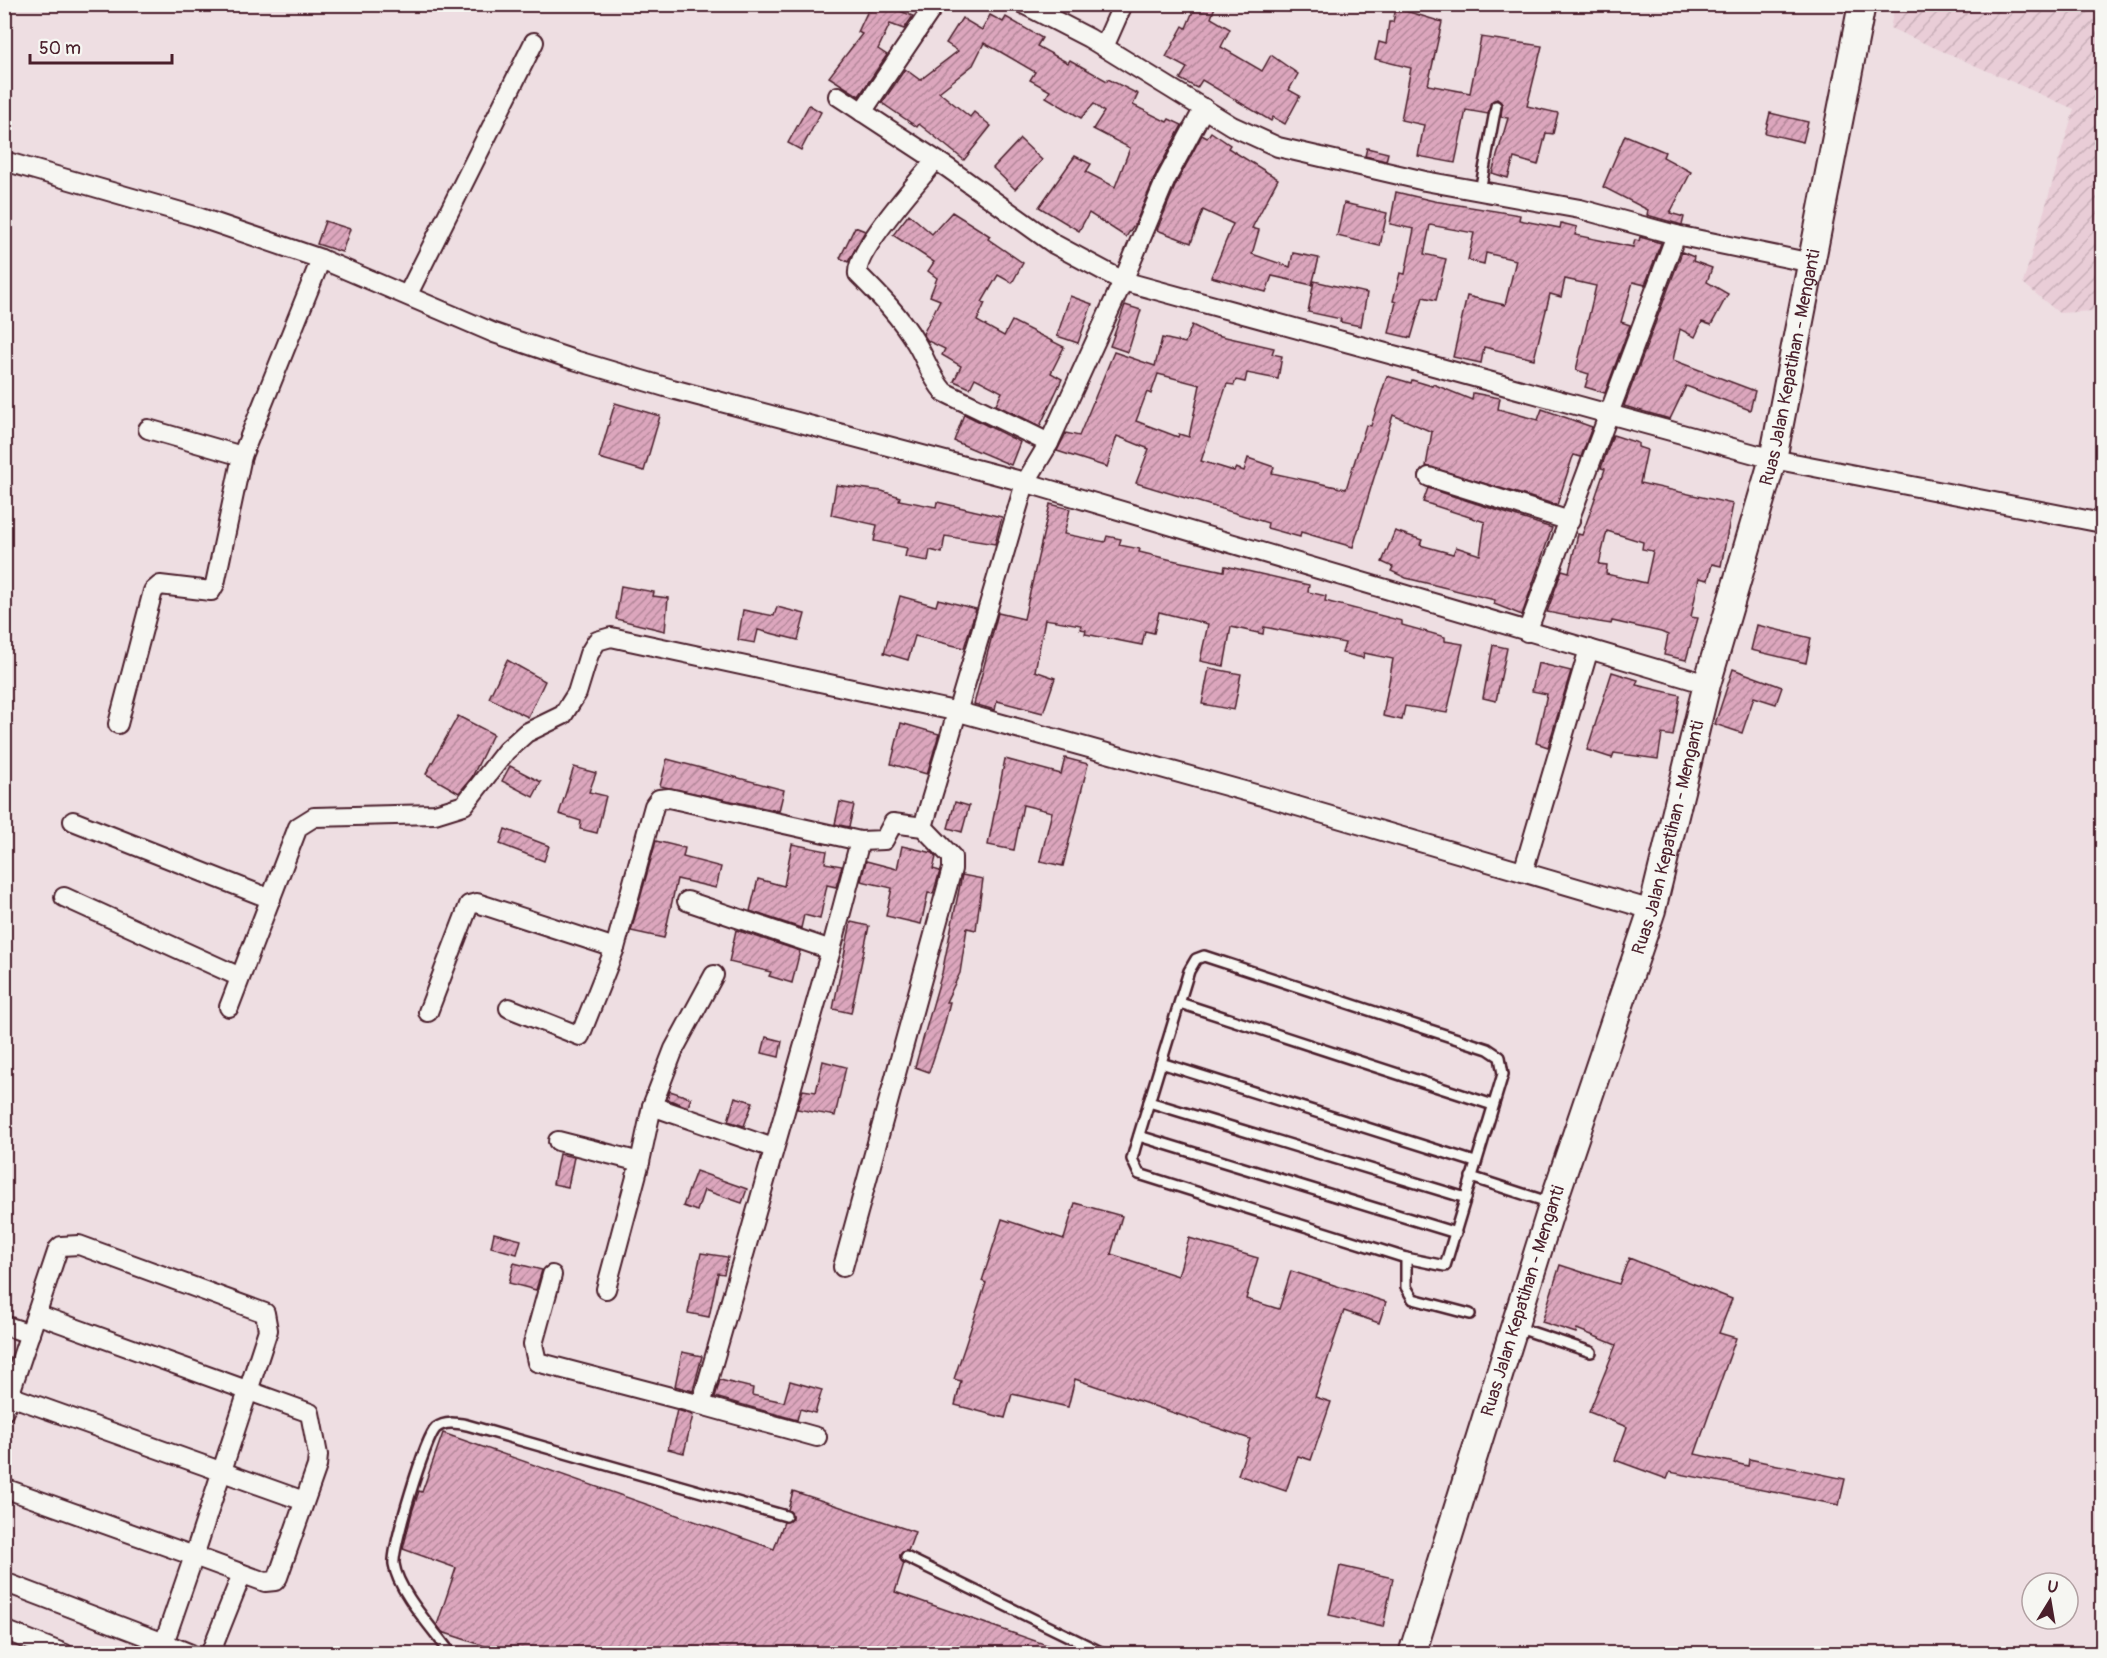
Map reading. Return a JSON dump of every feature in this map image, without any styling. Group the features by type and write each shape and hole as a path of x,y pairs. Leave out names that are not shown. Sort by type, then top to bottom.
{"main road":[{"name":"Ruas Jalan Kepatihan - Menganti","path":"1412,1653 1552,1203 1652,910 1707,684 1773,459 1862,4"}],"street":[{"path":"862,112 935,4"},
{"path":"1023,4 1104,47 1232,126 1278,147 1331,161 1580,209 1676,235 1812,263"},
{"path":"1104,47 1123,4"},
{"path":"408,294 534,42"},
{"path":"838,96 1054,244 1123,281 1773,459 2096,521"},
{"path":"923,827 959,712 1024,483 1049,443 1123,281 1166,179 1204,108"},
{"path":"4,161 195,216 321,259 408,294 494,333 585,364 1024,483 1707,684"},
{"path":"935,161 884,223 858,263 858,274 901,319 920,350 934,380 944,392 1049,443"},
{"path":"1527,632 1676,235"},
{"path":"118,724 153,591 160,585 211,591 215,584 242,456 321,259"},
{"path":"148,429 242,456"},
{"path":"1430,477 1570,521"},
{"path":"229,1007 298,826 314,817 435,814 464,805 506,751 526,733 563,715 577,693 589,654 597,641 611,637 959,712 1652,910"},
{"path":"1523,872 1561,754 1590,649"},
{"path":"509,1008 580,1036 615,948 654,806 659,799 669,798 860,841 884,840 893,823 923,827 952,856 952,869 843,1267"},
{"path":"73,821 272,899"},
{"path":"701,1405 860,841"},
{"path":"64,897 240,977"},
{"path":"687,901 831,950"},
{"path":"428,1012 469,904 477,903 615,948"},
{"path":"606,1288 640,1162 652,1106 674,1049 714,975"},
{"path":"652,1106 773,1148"},
{"path":"558,1141 640,1162"},
{"path":"162,1648 194,1556 221,1470 268,1330 264,1313 79,1245 66,1244 58,1249 7,1404 221,1470 304,1501"},
{"path":"552,1275 533,1344 537,1362 817,1437"},
{"path":"4,1488 265,1582 275,1581 318,1455 310,1413 249,1389 36,1314"},
{"path":"4,1325 30,1334"},
{"path":"210,1653 242,1574"},
{"path":"4,1582 162,1648 191,1653"},
{"path":"4,1630 65,1653"}],"lane":[{"path":"1480,191 1496,106"},
{"path":"1204,956 1488,1049 1500,1057 1503,1074 1445,1266 1406,1258 1139,1174 1132,1159 1180,1003 1189,971 1196,959 1204,956"},
{"path":"1180,1003 1493,1105"},
{"path":"1161,1063 1475,1162"},
{"path":"1149,1102 1466,1198"},
{"path":"1139,1136 1456,1233"},
{"path":"1471,1177 1552,1203"},
{"path":"1406,1258 1406,1287 1413,1299 1470,1314"},
{"path":"1514,1326 1591,1352"},
{"path":"451,1653 399,1581 394,1563 400,1529 422,1459 433,1431 438,1426 456,1423 467,1425 786,1516"},
{"path":"906,1557 1105,1653"}],"shaded area":[{"path":"1895,5 2102,5 2102,290 2092,311 2059,313 2023,283 2074,109 1890,28"}],"building":[{"path":"871,4 883,4 913,16 904,29 890,24 878,49 887,55 859,96 829,77 862,34 858,32"},
{"path":"1196,4 1216,4 1211,18 1230,29 1221,47 1262,71 1271,55 1298,74 1289,90 1300,96 1285,124 1273,117 1271,121 1202,80 1197,88 1180,79 1187,68 1166,57 1183,26 1186,28"},
{"path":"1396,8 1442,22 1428,85 1470,93 1481,37 1542,46 1527,106 1558,113 1553,134 1546,133 1538,165 1514,158 1508,178 1492,173 1508,118 1501,117 1502,104 1497,99 1491,102 1488,114 1466,110 1455,163 1418,156 1424,125 1401,120 1411,68 1375,59 1379,42 1386,44 1389,22 1393,22"},
{"path":"990,15 1003,22 1006,17 1042,38 1037,46 1068,63 1070,60 1107,81 1108,79 1138,94 1133,105 1167,122 1169,119 1182,125 1156,174 1136,222 1126,237 1089,213 1079,231 1039,207 1075,156 1091,164 1086,172 1115,187 1130,148 1093,129 1104,112 1094,104 1081,118 1046,97 1050,91 1030,80 1035,72 999,51 984,43 973,65 939,92 970,117 974,112 991,126 964,160 919,124 917,127 882,103 905,69 920,80 958,51 946,43 962,18 982,30"},
{"path":"809,105 821,112 801,150 788,143"},
{"path":"1770,113 1808,122 1803,142 1765,133"},
{"path":"1211,132 1230,145 1228,148 1278,179 1252,228 1259,230 1252,254 1290,267 1293,253 1319,258 1312,285 1272,276 1266,292 1211,277 1233,224 1203,210 1191,243 1157,230 1176,184 1202,135 1207,138"},
{"path":"1625,135 1665,152 1663,157 1691,172 1670,213 1684,217 1682,225 1647,215 1648,210 1603,187"},
{"path":"1020,139 1042,160 1015,189 993,168"},
{"path":"1367,148 1388,153 1386,161 1365,156"},
{"path":"1396,192 1434,201 1520,215 1519,220 1560,228 1561,223 1577,227 1575,235 1633,247 1635,240 1639,241 1640,237 1661,243 1645,285 1633,282 1621,322 1630,325 1605,393 1585,387 1589,374 1576,370 1596,286 1565,279 1561,297 1550,294 1534,359 1484,347 1481,363 1453,357 1467,296 1505,305 1516,260 1486,253 1484,264 1468,260 1474,233 1430,225 1424,254 1446,259 1436,300 1423,297 1411,338 1389,333 1396,302 1393,301 1400,273 1405,274 1414,229 1390,224"},
{"path":"1344,203 1387,213 1380,246 1337,236"},
{"path":"952,212 990,236 988,239 1023,263 1012,283 998,275 982,302 985,303 977,321 1004,336 1012,321 1064,347 1051,373 1062,379 1040,426 996,405 1002,392 975,378 970,388 954,381 961,366 942,355 945,349 928,341 923,334 940,300 930,296 937,278 928,271 934,262 893,235 909,214 932,234"},
{"path":"325,221 350,229 342,252 317,244"},
{"path":"855,227 865,231 848,262 840,258"},
{"path":"1682,252 1694,257 1693,261 1712,268 1707,282 1728,294 1711,325 1702,322 1695,337 1680,329 1673,360 1755,391 1750,410 1686,386 1670,419 1624,406"},
{"path":"1314,281 1367,293 1361,326 1308,312"},
{"path":"1070,296 1092,304 1078,343 1057,336"},
{"path":"1125,305 1141,310 1128,352 1110,346"},
{"path":"1192,325 1208,333 1274,348 1272,354 1282,356 1278,379 1247,373 1245,382 1236,380 1234,385 1227,384 1201,461 1234,471 1236,468 1244,471 1248,458 1274,467 1272,473 1346,489 1366,425 1371,426 1387,376 1411,383 1412,380 1432,386 1433,384 1472,400 1473,393 1500,398 1498,409 1538,420 1542,409 1592,427 1581,457 1574,455 1572,459 1557,505 1426,466 1432,432 1393,415 1353,547 1301,532 1300,537 1267,528 1268,523 1136,483 1149,449 1117,436 1107,467 1057,451 1066,433 1079,436 1114,352 1155,366 1162,338 1185,343","holes":["1158,374 1200,385 1189,437 1179,434 1178,437 1136,421 1147,392 1151,394"]},
{"path":"615,403 660,416 644,471 599,458"},
{"path":"964,414 1020,442 1011,465 954,441"},
{"path":"1613,435 1638,443 1638,447 1647,450 1640,483 1733,504 1721,566 1712,564 1708,580 1699,578 1691,617 1698,618 1686,660 1664,655 1668,635 1661,632 1612,621 1611,624 1547,612 1562,570 1569,572 1578,534 1582,535 1605,469 1601,468","holes":["1607,531 1643,542 1642,549 1653,551 1646,583 1606,574 1607,565 1599,564"]},
{"path":"836,485 882,491 900,497 899,500 936,507 937,502 1002,517 995,544 945,536 942,553 930,550 928,561 905,557 907,548 874,541 877,525 831,515"},
{"path":"1428,488 1552,528 1522,615 1494,604 1495,600 1406,578 1391,571 1393,567 1382,562 1395,531 1422,540 1420,545 1453,554 1456,547 1480,555 1485,522 1423,502"},
{"path":"1050,504 1070,509 1064,534 1105,542 1107,536 1121,539 1119,545 1140,549 1139,552 1224,571 1225,566 1309,585 1308,592 1326,596 1325,601 1402,621 1402,625 1445,637 1445,641 1463,644 1447,713 1405,706 1402,720 1383,716 1393,659 1364,653 1363,658 1342,653 1345,643 1264,627 1263,634 1231,627 1224,666 1200,661 1208,624 1159,612 1154,633 1145,631 1142,645 1085,634 1086,630 1080,629 1081,625 1045,619 1035,671 1055,678 1043,713 997,701 995,710 974,704 998,613 1024,619"},
{"path":"621,586 654,592 653,596 668,598 665,631 616,619"},
{"path":"900,596 936,606 938,599 976,609 964,648 915,636 908,660 884,653"},
{"path":"777,607 805,614 798,640 758,630 755,643 738,640 743,610 774,616"},
{"path":"1757,625 1811,638 1806,663 1751,650"},
{"path":"1493,645 1507,648 1496,701 1483,698"},
{"path":"507,660 545,681 528,717 489,698"},
{"path":"1538,663 1571,671 1548,747 1536,743 1547,694 1532,691"},
{"path":"1209,668 1241,674 1234,710 1202,704"},
{"path":"1733,669 1782,687 1776,704 1754,697 1742,733 1715,724"},
{"path":"1612,672 1638,680 1636,685 1680,695 1673,736 1662,734 1658,759 1614,753 1612,758 1587,750"},
{"path":"458,716 493,734 472,777 459,793 426,774"},
{"path":"901,723 939,734 927,774 891,764"},
{"path":"1065,758 1088,764 1063,866 1040,861 1052,812 1023,805 1014,850 988,845 1005,759 1061,774"},
{"path":"667,759 784,790 779,811 660,786"},
{"path":"510,766 541,782 533,797 502,781"},
{"path":"574,767 596,773 589,792 606,796 597,833 580,829 581,821 559,814"},
{"path":"840,802 854,805 849,827 835,824"},
{"path":"955,802 969,806 962,832 948,828"},
{"path":"505,829 549,846 544,861 500,844"},
{"path":"656,841 685,848 683,857 721,867 716,888 677,879 664,938 631,931"},
{"path":"792,844 827,851 825,863 842,866 836,887 827,885 820,919 804,915 801,928 750,911 758,879 784,886"},
{"path":"902,846 933,853 936,857 933,869 940,871 933,894 928,893 921,924 886,916 892,888 861,881 866,861 897,869"},
{"path":"962,875 983,879 976,930 967,928 960,973 946,1002 950,1002 929,1072 915,1067 942,973"},
{"path":"851,922 869,926 851,1013 833,1009"},
{"path":"736,930 800,951 792,983 769,976 771,972 729,962"},
{"path":"766,1037 782,1041 779,1057 762,1053"},
{"path":"823,1061 846,1067 835,1116 797,1109 803,1090 816,1092"},
{"path":"670,1091 691,1098 688,1107 667,1099"},
{"path":"735,1097 753,1102 744,1126 728,1121"},
{"path":"559,1154 574,1157 568,1187 553,1184"},
{"path":"696,1171 747,1189 742,1203 704,1190 697,1211 683,1206"},
{"path":"1075,1203 1122,1216 1111,1254 1178,1276 1189,1238 1258,1258 1246,1299 1279,1309 1291,1271 1386,1302 1379,1323 1344,1311 1315,1397 1331,1402 1311,1460 1298,1456 1286,1491 1238,1475 1250,1439 1075,1379 1068,1407 1012,1394 1005,1418 955,1405 961,1381 954,1379 986,1283 982,1281 1002,1219 1064,1239"},
{"path":"494,1233 521,1240 517,1254 491,1247"},
{"path":"701,1253 728,1257 724,1274 718,1273 709,1317 688,1313"},
{"path":"1629,1258 1732,1299 1719,1333 1736,1338 1695,1454 1748,1466 1749,1459 1845,1479 1839,1505 1670,1472 1667,1479 1615,1460 1627,1427 1589,1412 1616,1345 1577,1329 1576,1333 1542,1322 1560,1265 1619,1284"},
{"path":"514,1263 542,1270 536,1290 509,1283"},
{"path":"682,1352 702,1356 693,1391 675,1386"},
{"path":"720,1380 753,1388 752,1395 784,1402 790,1381 822,1390 815,1413 800,1409 797,1420 715,1397"},
{"path":"677,1410 693,1415 684,1453 668,1449"},
{"path":"443,1433 774,1549 784,1522 792,1518 788,1510 793,1491 915,1532 908,1551 900,1555 904,1563 895,1592 1064,1651 1064,1653 506,1653 442,1632 437,1625 456,1568 403,1549 419,1491 422,1492"},
{"path":"1340,1566 1393,1578 1383,1627 1329,1615"}]}
